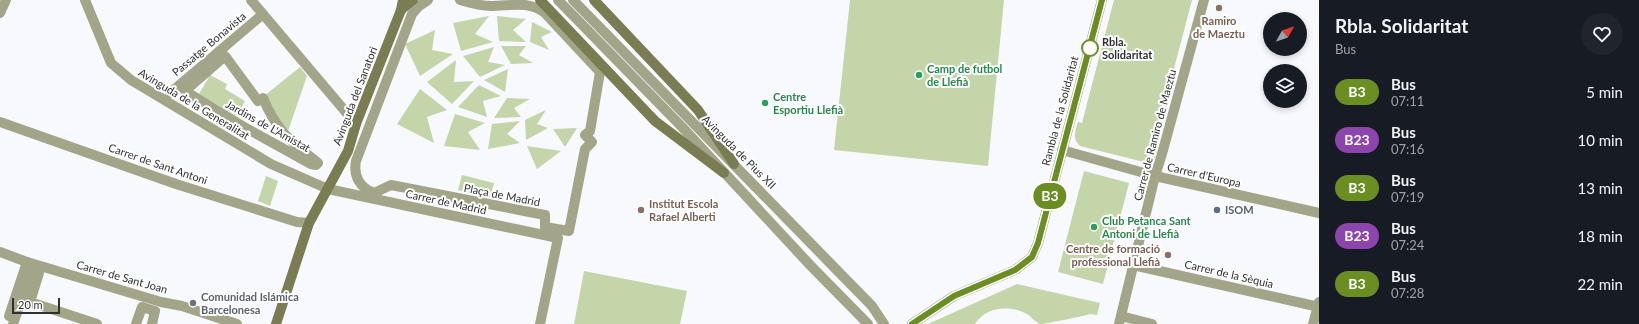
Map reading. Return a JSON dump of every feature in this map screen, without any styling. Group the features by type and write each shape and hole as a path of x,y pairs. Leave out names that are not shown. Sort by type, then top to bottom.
{"street":[{"path":"0,13 6,0"},
{"name":"Avinguda de la Generalitat","path":"85,0 111,63 131,80 271,164 328,189"},
{"path":"251,0 356,124"},
{"name":"Avinguda del Sanatori","path":"276,324 309,223 348,151 356,124 402,5 413,0"},
{"name":"Plaça de Madrid","path":"428,0 414,11 407,29 356,161 355,172 358,180 365,188 374,193 391,185 545,215 545,227 569,231 585,149 592,142 585,135 590,131 600,72 545,14 535,7 518,4 487,6 460,0"},
{"path":"540,0 655,121 724,173"},
{"name":"Avinguda de Pius XII","path":"558,0 682,127 810,265 868,324"},
{"name":"Avinguda de Pius XII","path":"573,0 872,306 884,324"},
{"path":"594,0 698,110 734,164"},
{"name":"Rambla de la Solidaritat","path":"912,324 954,296 1015,270 1032,257 1038,243 1102,0"},
{"name":"Carrer de Ramiro de Maeztu","path":"1120,320 1155,176 1204,0"},
{"name":"Passatge Bonavista","path":"170,93 263,14"},
{"name":"Jardins de L'Amistat","path":"225,56 258,102 263,98 278,127 286,137 318,163 316,165 311,164 244,127 185,91 225,56"},
{"name":"Carrer de Sant Antoni","path":"0,122 176,184 297,222 309,223"},
{"name":"Carrer d'Europa","path":"1062,150 1155,176 1319,213"},
{"name":"Carrer de Madrid","path":"328,189 558,238 540,324"},
{"name":"Carrer de Sant Joan","path":"0,252 27,262 161,302 182,306 237,324"},
{"path":"6,324 27,262"},
{"name":"Carrer de la Sèquia","path":"1133,265 1319,305"},
{"path":"13,324 32,271 39,273 30,302 97,324"},
{"path":"1313,324 1319,305"},
{"path":"136,324 142,307 155,311 152,324"},
{"path":"1120,320 1152,324"}],"green space":[{"name":"Camp de futbol de Llefià","path":"850,0 1004,0 988,166 834,150"},
{"path":"1114,0 1192,0 1155,141 1159,142 1157,152 1153,160 1148,163 1080,146 1075,138 1078,122 1082,123"},
{"path":"489,16 475,34 493,42 461,51 453,23"},
{"path":"497,16 526,19 513,30 526,42 499,41"},
{"path":"532,22 552,32 541,37 549,50 530,42"},
{"path":"435,30 432,50 453,54 420,76 405,44"},
{"path":"501,46 526,46 519,55 533,63 511,64"},
{"path":"494,47 488,62 505,65 480,77 463,56"},
{"path":"456,60 454,82 474,81 452,104 427,82"},
{"path":"300,67 307,76 286,137 263,97"},
{"path":"508,69 505,92 484,80"},
{"path":"210,75 227,84 225,89 245,101 237,116 199,94"},
{"path":"479,85 501,96 483,101 487,117 458,107"},
{"path":"420,89 447,110 427,117 434,143 397,124"},
{"path":"507,98 530,99 514,108 521,117 494,118"},
{"path":"546,110 537,124 548,128 526,140 525,120"},
{"path":"455,114 485,123 468,132 480,150 444,146"},
{"path":"520,121 507,134 520,143 488,149 492,124"},
{"path":"577,128 565,147 553,129"},
{"path":"527,146 561,151 537,169"},
{"name":"Club Petanca Sant Antoni de Llefià","path":"1084,171 1129,183 1103,284 1058,272"},
{"path":"462,175 494,183 490,198 458,190"},
{"path":"266,176 278,181 270,206 258,201"},
{"path":"584,271 687,291 680,324 574,324"},
{"path":"1017,284 1100,303 1097,315 1091,314 1040,324 1027,314 1006,308 985,314 975,324 928,324"}],"bus line":[{"name":"B3","path":"912,324 954,296 1015,270 1032,257 1038,243 1102,0"}],"place":[{"name":"Ramiro de Maeztu","path":"1219,8"},
{"name":"Rbla. Solidaritat","path":"1090,48"},
{"name":"Camp de futbol de Llefià","path":"919,75"},
{"name":"Centre Esportiu Llefià","path":"765,103"},
{"name":"Institut Escola Rafael Alberti","path":"641,210"},
{"name":"ISOM","path":"1217,210"},
{"name":"Club Petanca Sant Antoni de Llefià","path":"1094,227"},
{"name":"Centre de formació professional Llefià","path":"1168,255"},
{"name":"Comunidad Islámica Barcelonesa","path":"193,303"}]}
